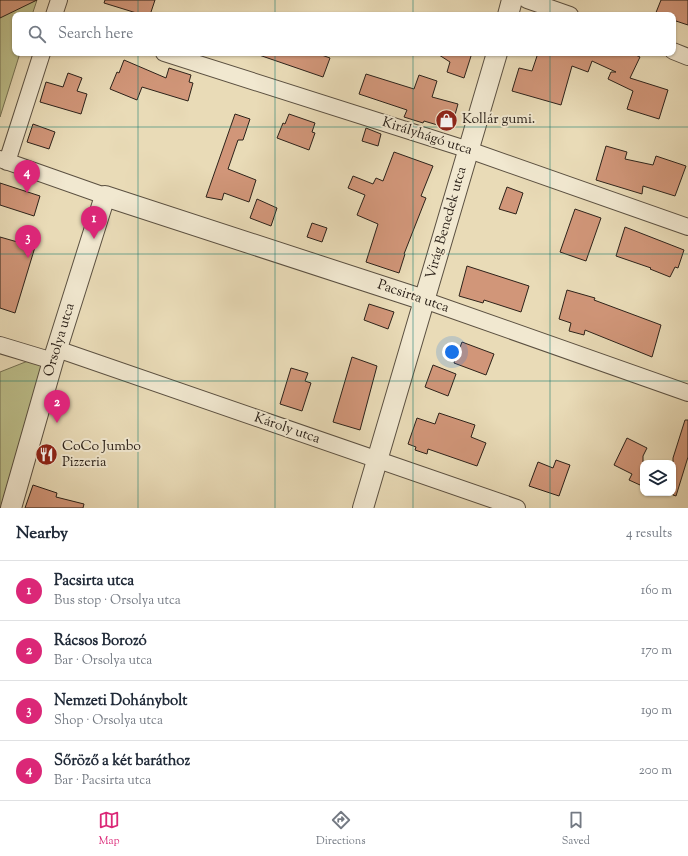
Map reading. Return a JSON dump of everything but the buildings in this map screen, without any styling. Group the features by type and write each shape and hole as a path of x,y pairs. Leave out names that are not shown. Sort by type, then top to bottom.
{"street":[{"path":"55,12 59,0"},
{"path":"509,12 512,0"},
{"path":"527,0 561,12"},
{"path":"676,52 688,57"},
{"path":"4,160 41,56"},
{"name":"Királyhágó utca","path":"173,56 468,150 688,226"},
{"name":"Virág Benedek utca","path":"363,508 495,56"},
{"name":"Pacsirta utca","path":"4,160 105,196 424,300 688,393"},
{"name":"Orsolya utca","path":"11,508 55,355 105,196"},
{"name":"Károly utca","path":"0,345 55,355 377,459 517,508"}],"green space":[{"path":"0,0 37,0 33,12 12,12 12,56 19,56 0,117"},
{"path":"38,357 53,361 11,508 0,508 0,372"}],"place":[{"name":"Kollár gumi.","path":"446,120"},
{"name":"Sőröző a két baráthoz","path":"27,193"},
{"name":"Pacsirta utca","path":"94,239"},
{"name":"Nemzeti Dohánybolt","path":"28,258"},
{"name":"Rácsos Borozó","path":"57,423"},
{"name":"CoCo Jumbo Pizzeria","path":"46,455"}]}
